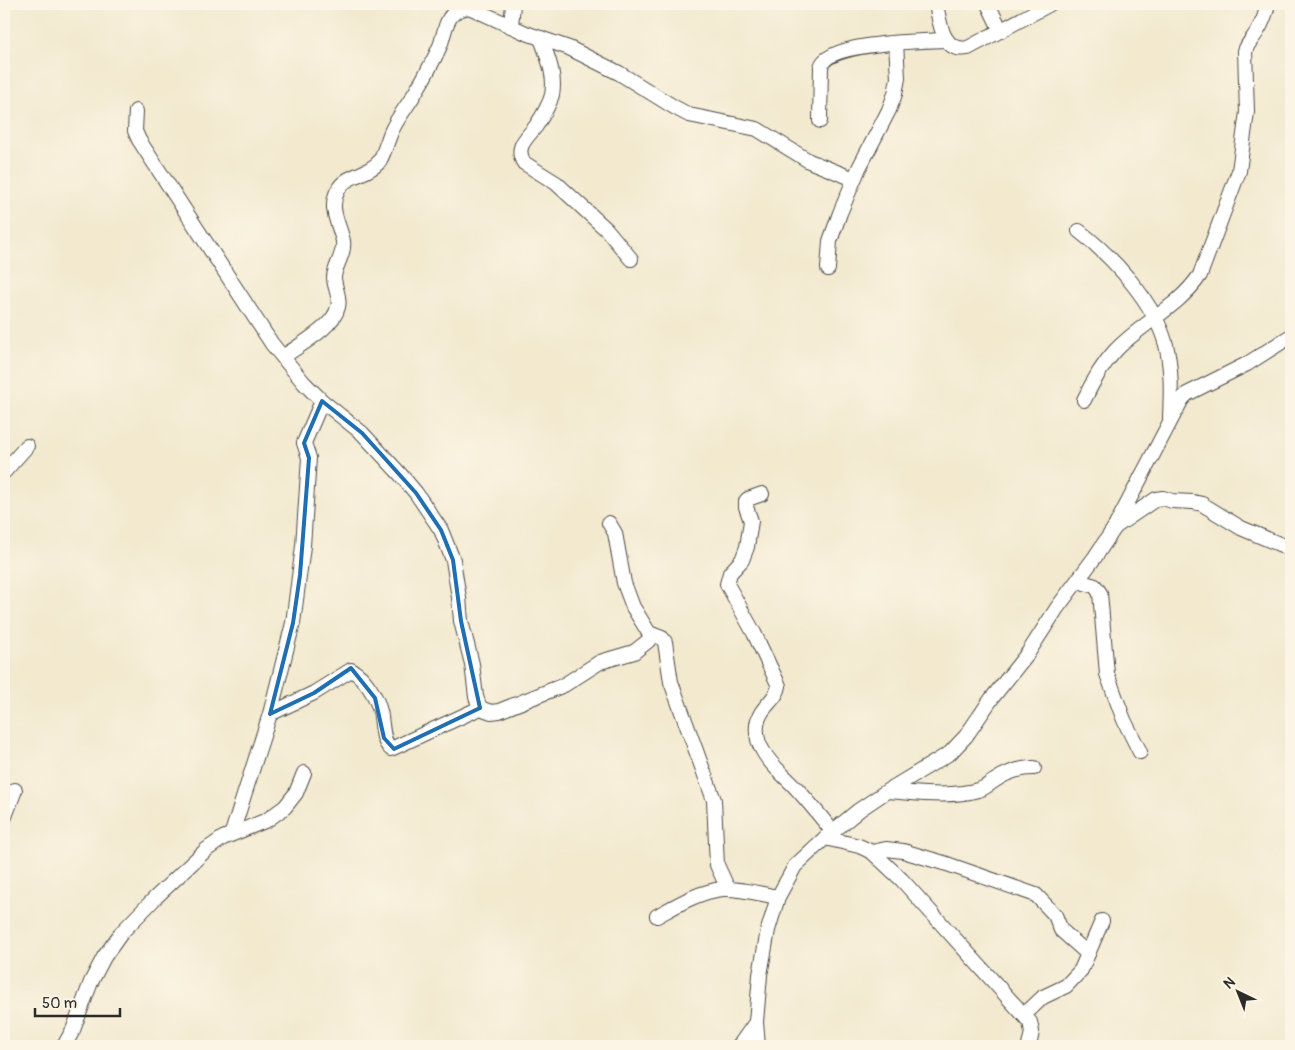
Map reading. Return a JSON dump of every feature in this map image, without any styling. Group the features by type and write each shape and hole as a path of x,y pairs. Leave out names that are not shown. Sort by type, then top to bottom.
{"street":[{"path":"511,26 513,4"},
{"path":"936,4 942,29 948,40 955,48 962,49 968,48 1050,4"},
{"path":"988,4 1001,31"},
{"path":"1084,400 1102,367 1115,351 1181,298 1193,286 1200,275 1239,171 1247,112 1245,51 1262,22 1268,4"},
{"path":"283,357 322,329 336,312 339,296 334,277 343,249 343,241 334,209 338,188 379,162 394,126 437,52 450,18 458,10 469,8 569,48 618,73 674,108 689,115 757,130 809,161 854,179"},
{"path":"541,38 552,72 552,94 548,108 536,127 522,143 521,158 524,163 549,177 570,195 607,230 631,259"},
{"path":"820,121 820,67 822,62 837,54 862,47 948,40"},
{"path":"828,269 830,241 840,213 854,179 889,110 895,94 898,78 896,43"},
{"path":"136,111 135,132 139,140 242,301 272,344 322,401 347,419 369,440 416,493 441,530 453,560 461,621 472,664 476,697 480,708"},
{"path":"1079,231 1111,258 1140,294 1154,318 1166,344 1170,367 1172,392 1170,421"},
{"path":"758,1046 756,1022 760,975 766,939 778,897 795,866 859,810 950,753 966,736 992,698 1032,647 1115,527 1170,421 1187,394 1248,364 1291,336"},
{"path":"232,833 270,714 293,623 300,575 309,458 304,444 322,401"},
{"path":"4,472 27,446"},
{"path":"762,494 746,501 751,521 747,547 742,560 730,573 727,582 779,686 776,693 763,708 757,725 757,738 763,752 808,801 829,835 872,852 902,880 1030,1022 1032,1028 1029,1046"},
{"path":"1115,527 1137,514 1156,499 1163,498 1172,501 1202,504 1241,528 1291,549"},
{"path":"609,523 615,533 628,594 637,615 652,635 660,637 665,642 671,682 714,800 717,866 728,889"},
{"path":"1078,581 1095,586 1100,593 1107,674 1124,720 1140,752"},
{"path":"270,714 314,693 351,670 360,676 375,698 380,711 384,738 388,746 392,748 480,708 491,712 500,711 548,692 600,662 634,652 648,641 652,635"},
{"path":"887,791 921,793 967,792 981,789 1012,771 1022,768 1034,768"},
{"path":"64,1046 73,1030 92,982 108,951 122,932 206,850 232,833 267,820 285,807 296,792 304,773"},
{"path":"4,819 15,790"},
{"path":"872,852 886,849 903,851 948,864 1036,895 1055,915 1061,930 1088,954"},
{"path":"657,916 704,893 728,889 778,897"},
{"path":"1024,1015 1035,1003 1066,986 1081,970 1102,921"},
{"path":"739,1046 756,1022"}],"highlighted area":[{"path":"322,401 362,433 416,493 441,530 453,560 461,621 480,708 394,749 384,738 375,698 351,668 314,693 270,714 293,623 300,575 309,458 304,443"}]}
